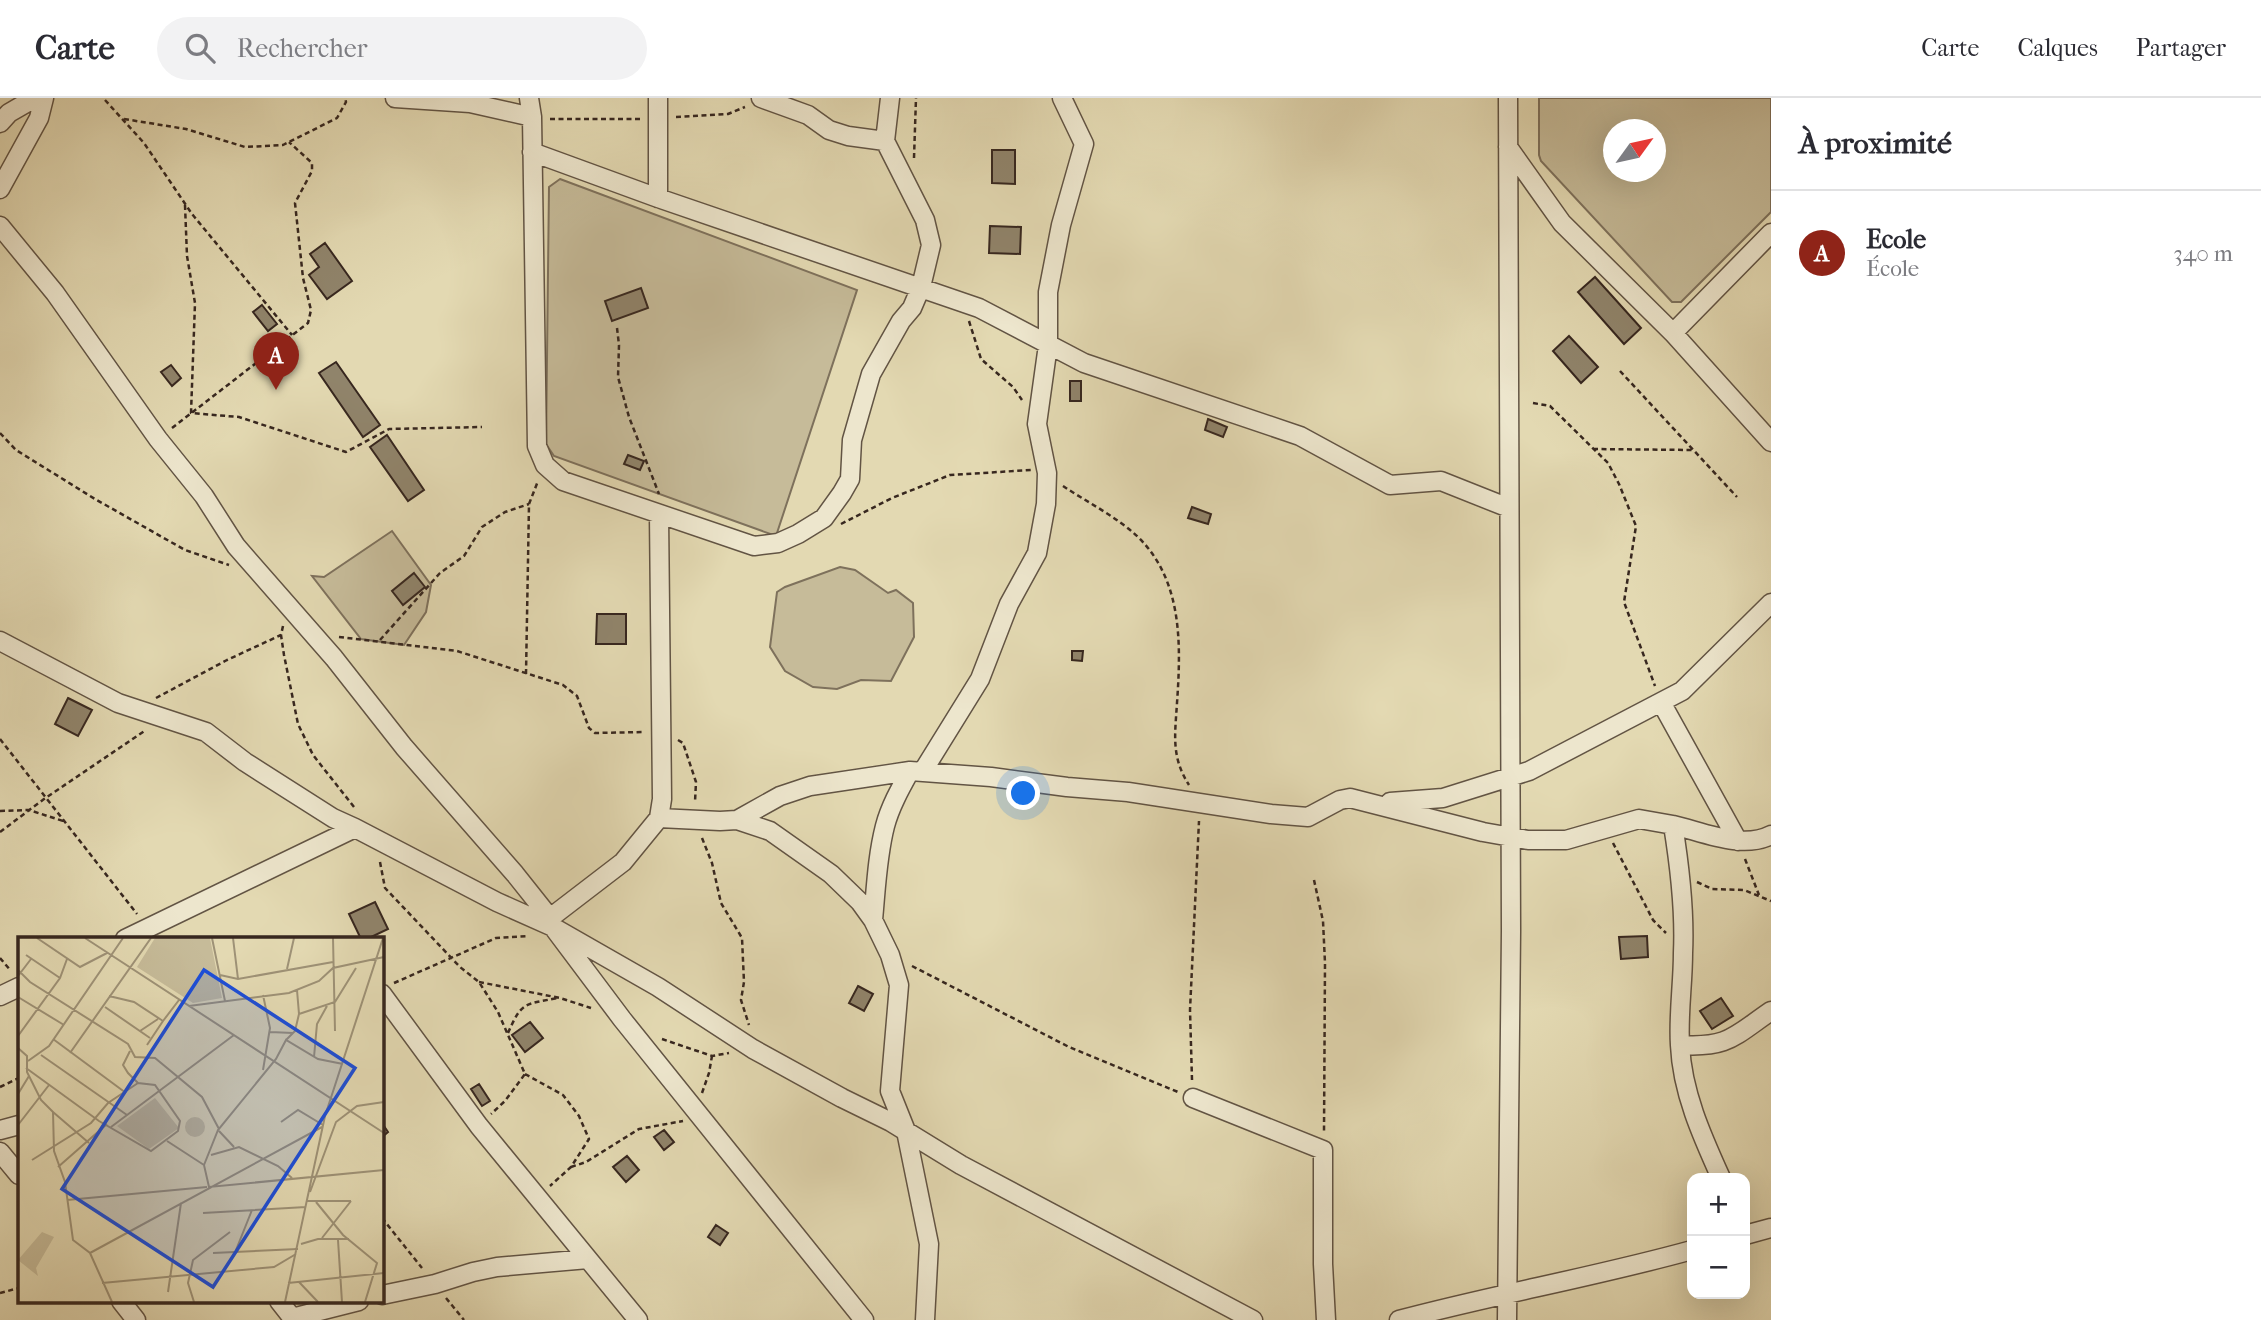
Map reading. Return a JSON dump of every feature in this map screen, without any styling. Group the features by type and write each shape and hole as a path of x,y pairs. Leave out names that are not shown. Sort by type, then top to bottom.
{"street":[{"path":"0,123 9,113 35,98"},
{"path":"0,189 39,118 44,98"},
{"path":"395,98 470,103 532,117"},
{"path":"529,98 532,117 537,446 545,465 563,481 754,546 778,542 824,518 850,479 852,440 871,374 901,321 912,308 921,287 930,245 925,220 885,141 890,98"},
{"path":"658,98 658,198"},
{"path":"761,98 784,103 829,130 885,141"},
{"path":"873,920 880,852 885,824 894,800 980,679 1009,604 1037,553 1046,504 1047,471 1037,424 1048,345 1048,292 1061,226 1084,144 1062,98"},
{"path":"1507,1320 1510,836 1508,98"},
{"path":"1508,147 1562,223 1673,332 1771,442"},
{"path":"532,152 979,308 1084,363 1300,436 1390,485 1441,481 1509,508"},
{"path":"0,226 55,293 158,439 204,496 236,546 334,658 478,835 515,874 622,1019 864,1320"},
{"path":"1673,332 1771,233"},
{"path":"552,922 623,862 659,818 662,799 659,515"},
{"path":"1374,803 1443,798 1529,771 1682,691 1771,604"},
{"path":"0,641 118,703 206,732 245,762 333,818 497,902 552,922 753,1049 906,1131 961,1165 1253,1320"},
{"path":"1661,702 1738,841"},
{"path":"737,820 780,796 810,786 916,771 1128,792 1271,814 1308,817 1339,800 1350,798 1483,832 1528,840 1566,840 1639,819 1738,841 1759,841 1771,835"},
{"path":"659,818 737,820 770,831 831,874 860,902 873,920 890,955 900,985 890,1091 906,1131 929,1244 925,1320"},
{"path":"1673,825 1682,874 1684,950 1679,1045 1684,1077 1697,1123 1719,1173"},
{"path":"129,937 355,828"},
{"path":"0,996 16,981"},
{"path":"387,989 479,1126 638,1320"},
{"path":"1679,1045 1712,1046 1726,1042 1771,1011"},
{"path":"1193,1098 1324,1150 1323,1264 1326,1320"},
{"path":"0,1130 18,1125"},
{"path":"0,1152 18,1174"},
{"path":"1750,1231 1771,1228"},
{"path":"1399,1320 1687,1251"},
{"path":"383,1295 497,1267 588,1259"},
{"path":"122,1302 136,1320"},
{"path":"280,1302 293,1319 355,1302"}],"path":[{"path":"123,119 186,129 245,147 283,145 337,118 346,102 345,98"},
{"path":"105,100 144,143 186,205 292,335"},
{"path":"158,439 308,323 311,310 303,278 295,203 312,171 312,163 289,142"},
{"path":"186,205 187,256 195,303 191,414"},
{"path":"962,302 981,359 1013,387 1037,424"},
{"path":"617,328 618,377 629,418 659,494 659,515"},
{"path":"1620,371 1737,497"},
{"path":"1533,404 1550,406 1608,463 1619,484 1636,526 1624,602 1661,702"},
{"path":"191,414 239,416 346,452 388,429 482,427"},
{"path":"0,433 16,450 185,550 236,567"},
{"path":"1593,449 1695,450"},
{"path":"526,674 529,504 545,465"},
{"path":"832,528 892,498 950,475 1047,471 1055,481 1136,535 1159,563 1170,584 1176,610 1179,652 1174,743 1179,769 1199,803 1190,1010 1193,1098 1069,1047 890,955"},
{"path":"379,641 440,573 464,556 482,527 505,512 529,504"},
{"path":"288,606 281,635 298,724 313,755 355,809"},
{"path":"156,699 227,660 281,635"},
{"path":"312,635 457,651 563,685 577,696 589,728 595,733 661,732 683,743 696,782 695,820 712,863 721,903 742,938 744,982 741,1000 753,1049"},
{"path":"0,832 164,718"},
{"path":"0,739 44,799 148,928"},
{"path":"0,811 29,810 63,821"},
{"path":"1605,828 1653,920 1684,950"},
{"path":"376,839 385,888 450,956 479,982 508,1033 525,1074 563,1095 587,1129 589,1139 558,1181 532,1192"},
{"path":"1738,841 1759,895"},
{"path":"1682,874 1712,889 1744,890 1771,901"},
{"path":"1314,880 1323,921 1325,963 1324,1150"},
{"path":"387,989 450,956 496,938 531,936"},
{"path":"0,958 16,981"},
{"path":"508,1033 518,1011 524,1006 560,998"},
{"path":"570,1167 586,1162 639,1129 683,1121 695,1109 709,1073 712,1056"},
{"path":"479,1126 505,1101 525,1074"},
{"path":"0,1087 18,1078"},
{"path":"0,1293 18,1288"}],"shaded area":[{"path":"1539,98 1771,98 1771,212 1681,302 1672,302 1541,161"},
{"path":"560,179 857,290 776,536 554,456 546,444 549,187"},
{"path":"392,531 431,585 426,612 404,645 361,639 312,576 324,577"},
{"path":"840,567 855,570 888,593 896,590 913,603 914,637 891,681 861,680 837,689 813,687 785,671 770,647 777,592"}],"building":[{"path":"992,150 1015,150 1015,184 992,183"},
{"path":"990,226 1021,227 1020,254 989,253"},
{"path":"325,243 352,281 327,299 309,275 319,267 310,254"},
{"path":"1595,277 1641,328 1624,344 1578,292"},
{"path":"641,288 648,308 612,321 605,301"},
{"path":"262,305 277,324 268,331 253,312"},
{"path":"1569,336 1598,367 1581,383 1553,351"},
{"path":"336,362 380,425 363,437 319,373"},
{"path":"171,365 181,378 172,386 161,372"},
{"path":"1070,381 1081,381 1081,401 1070,401"},
{"path":"1208,419 1227,427 1223,437 1205,430"},
{"path":"387,435 424,490 408,501 370,447"},
{"path":"628,455 644,461 640,470 624,464"},
{"path":"1192,507 1211,514 1208,524 1188,518"},
{"path":"414,573 425,587 403,605 392,591"},
{"path":"597,614 626,614 626,644 596,644"},
{"path":"1072,651 1083,651 1082,661 1072,660"},
{"path":"68,698 92,710 78,736 55,724"},
{"path":"375,902 388,929 371,937 360,937 349,914"},
{"path":"1647,936 1648,957 1621,959 1619,937"},
{"path":"858,986 873,994 864,1011 849,1003"},
{"path":"1721,998 1733,1016 1712,1029 1700,1011"},
{"path":"530,1022 543,1038 525,1052 512,1035"},
{"path":"479,1084 490,1101 482,1106 471,1089"},
{"path":"664,1130 674,1142 664,1150 654,1137"},
{"path":"627,1156 639,1170 626,1182 613,1167"},
{"path":"716,1225 728,1233 720,1245 708,1237"}],"place":[{"name":"Ecole","path":"276,390"}]}
